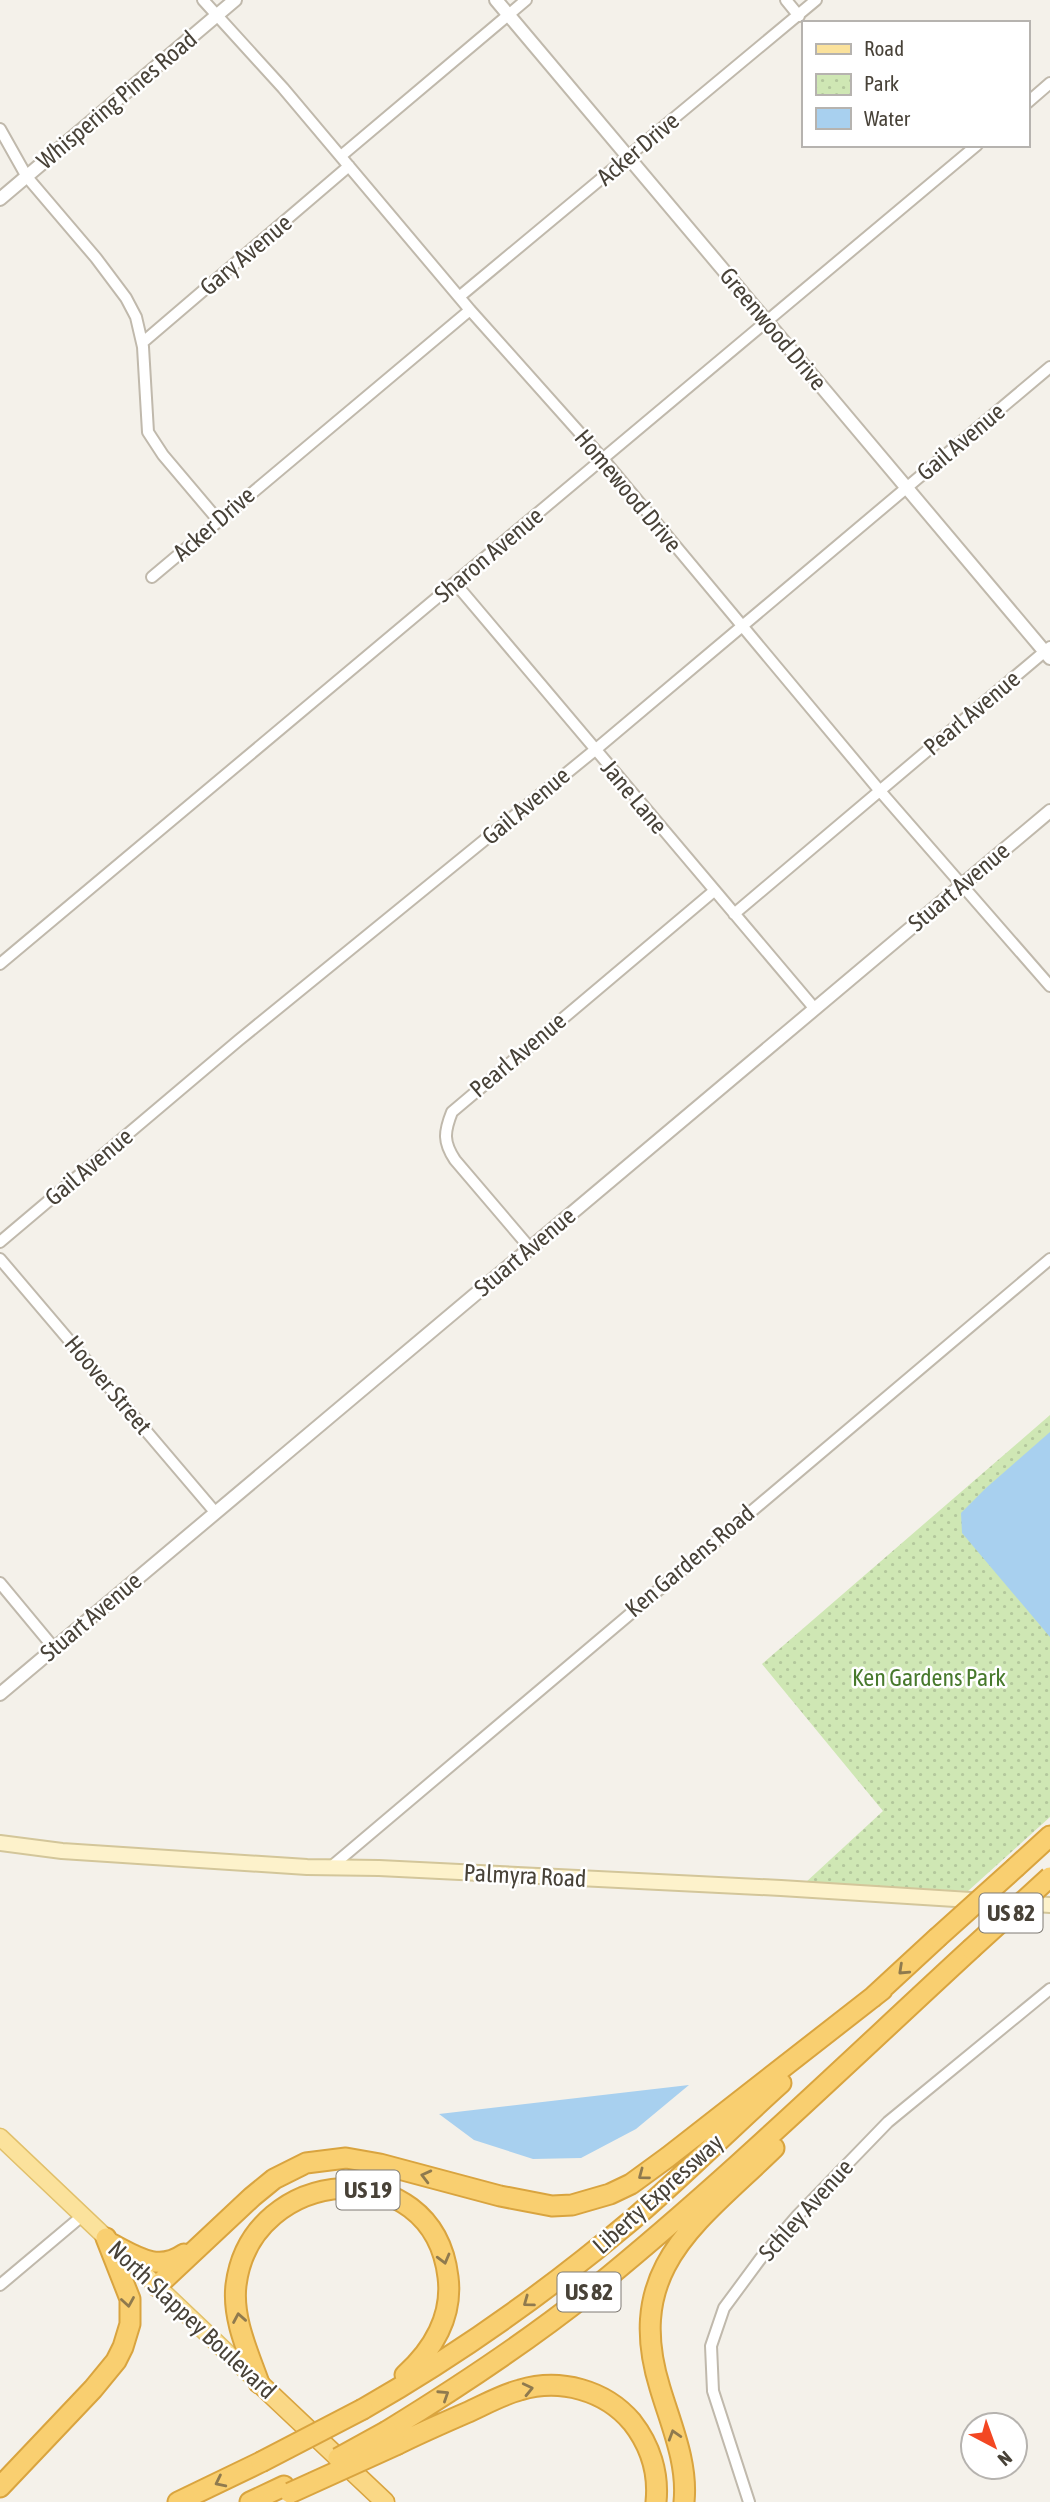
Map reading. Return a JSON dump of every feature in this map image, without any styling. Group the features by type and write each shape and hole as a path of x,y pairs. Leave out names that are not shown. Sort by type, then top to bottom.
{"highway":[{"name":"US 82","path":"741,2109 871,1998 1050,1836"},
{"name":"US 82","path":"779,2134 927,1997 971,1950 1050,1877"},
{"name":"Liberty Expressway","path":"178,2502 368,2406 480,2337 634,2218 741,2109"},
{"path":"157,2286 202,2242 274,2179 306,2163 346,2158 552,2206 592,2201 631,2184 741,2109"},
{"name":"Liberty Expressway","path":"250,2502 287,2489 392,2437 591,2290 779,2134"},
{"path":"684,2502 680,2456 651,2354 649,2330 654,2291 664,2265 688,2231 779,2134"},
{"name":"US 19","path":"259,2383 247,2350 237,2308 236,2287 239,2272 252,2241 272,2216 311,2193 341,2187 375,2191 404,2203 425,2220 442,2249 449,2280 449,2297 440,2331 430,2348 407,2374 368,2406"},
{"path":"109,2241 146,2262 155,2264 178,2258 202,2242"},
{"path":"0,2487 93,2389 116,2361 123,2347 130,2324 130,2299 109,2241"},
{"name":"North Slappey Boulevard","path":"259,2383 385,2502"},
{"path":"392,2437 520,2390 556,2385 580,2389 612,2404 637,2430 653,2462 656,2502"},
{"path":"267,2502 287,2489"}],"main road":[{"name":"Palmyra Road","path":"0,1843 62,1851 307,1867 332,1866 795,1889 1050,1905"},
{"name":"North Slappey Boulevard","path":"0,2137 259,2383"}],"street":[{"name":"Homewood Drive","path":"203,0 283,88 470,310 603,459 880,791 1050,986"},
{"name":"Whispering Pines Road","path":"0,199 234,0"},
{"name":"Greenwood Drive","path":"496,0 1048,652"},
{"path":"341,156 526,0"},
{"path":"786,0 799,16"},
{"name":"Acker Drive","path":"459,297 816,0"},
{"path":"1029,101 1050,83"},
{"path":"0,129 27,177 96,258 126,298 136,317 142,343 148,432 163,455 218,520"},
{"name":"Sharon Avenue","path":"0,964 975,147"},
{"name":"Gary Avenue","path":"142,343 349,166"},
{"name":"Acker Drive","path":"152,577 470,310"},
{"name":"Gail Avenue","path":"0,1242 239,1040 595,750 1050,367"},
{"name":"Jane Lane","path":"455,583 815,1009"},
{"name":"Pearl Avenue","path":"734,914 1048,652"},
{"name":"Stuart Avenue","path":"0,1694 1050,811"},
{"name":"Pearl Avenue","path":"530,1248 454,1160 446,1146 445,1128 452,1112 714,891"},
{"name":"Hoover Street","path":"0,1259 215,1512"},
{"name":"Ken Gardens Road","path":"332,1866 1050,1259"},
{"path":"0,1583 54,1648"},
{"name":"Schley Avenue","path":"749,2502 713,2391 711,2346 724,2308 761,2258 797,2217 888,2122 1050,1989"},
{"path":"0,2285 82,2216"}],"green space":[{"name":"Ken Gardens Park","path":"1050,1415 1050,1817 968,1891 805,1883 883,1811 762,1664"}],"water":[{"path":"1050,1432 1050,1637 962,1533 961,1513"},
{"path":"689,2085 636,2129 581,2158 533,2159 474,2140 439,2114"}]}
